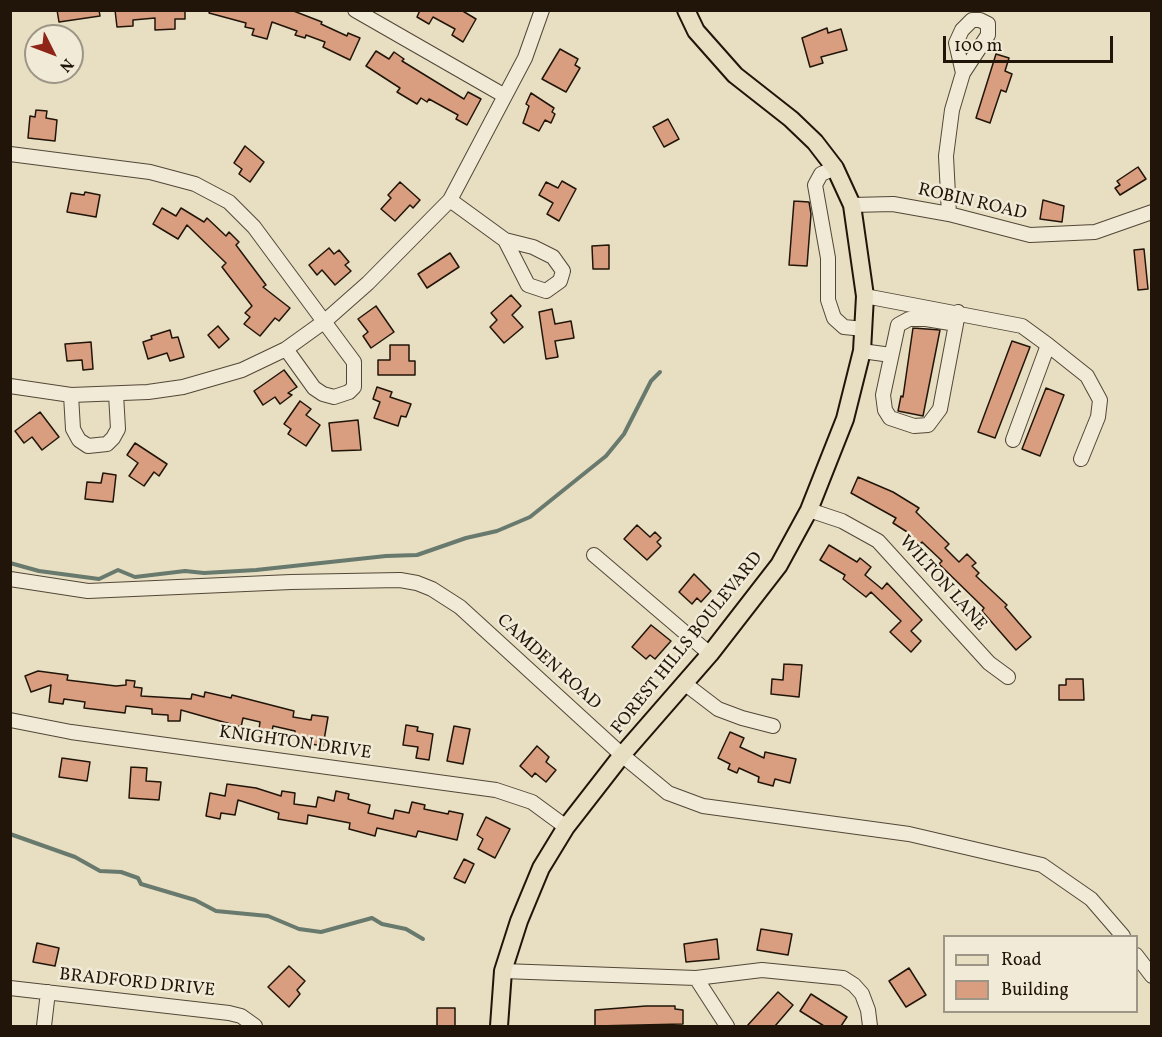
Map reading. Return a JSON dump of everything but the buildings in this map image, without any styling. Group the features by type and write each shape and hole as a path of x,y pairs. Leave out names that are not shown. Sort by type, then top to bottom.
{"main road":[{"name":"FOREST HILLS BOULEVARD","path":"499,1026 503,971 519,921 537,878 566,826 622,755 710,654 779,565 809,510 845,419 862,351 865,296 852,206 835,168 815,142 791,119 735,75 696,31 686,10"}],"street":[{"path":"354,10 505,96"},
{"path":"10,386 71,394 116,394 183,387 242,370 286,349 325,321 368,283 450,200 525,58 542,10"},
{"path":"950,214 946,156 952,110 963,73"},
{"path":"10,154 150,172 195,184 229,202 254,227 354,362 356,382 349,392 334,397 323,394 314,388 286,349"},
{"path":"835,168 821,174 815,185 828,258 828,300 834,318 844,327 864,329"},
{"path":"450,200 505,240"},
{"name":"ROBIN ROAD","path":"852,206 893,204 950,214 1030,234 1095,232 1152,212"},
{"path":"865,296 957,318 1022,326 1048,345 1087,376 1100,400 1098,417 1081,459"},
{"path":"957,318 940,410 928,425 914,426 890,417 885,410 883,395 898,325 909,319 957,318"},
{"path":"1013,440 1048,345"},
{"path":"862,351 891,356"},
{"path":"71,394 73,429 79,440 88,446 107,444 113,438 117,429 116,394"},
{"name":"WILTON LANE","path":"809,510 842,521 878,541 989,663 1008,677"},
{"path":"594,555 710,654"},
{"name":"CAMDEN ROAD","path":"10,579 88,591 291,582 400,580 417,583 432,589 460,607 622,755 668,793 703,806 909,834 1042,865 1091,899 1122,935"},
{"path":"684,683 718,709 741,718 773,726"},
{"name":"KNIGHTON DRIVE","path":"10,720 71,732 496,790 531,802 566,826"},
{"path":"1138,956 1152,976"},
{"path":"503,971 696,978 762,970 843,978 862,994 868,1010 870,1026"},
{"path":"696,978 727,1026"},
{"name":"BRADFORD DRIVE","path":"10,988 229,1013 241,1016 255,1026"},
{"path":"44,1026 48,992"}],"waterway":[{"path":"10,563 39,571 99,579 118,570 135,577 185,571 204,573 256,570 386,556 417,555 466,538 497,531 530,517 606,456 624,434 651,381 660,372"},
{"path":"10,834 75,857 100,871 121,872 138,878 141,884 195,900 216,911 268,916 299,929 321,932 372,918 382,924 406,929 423,939"}]}
